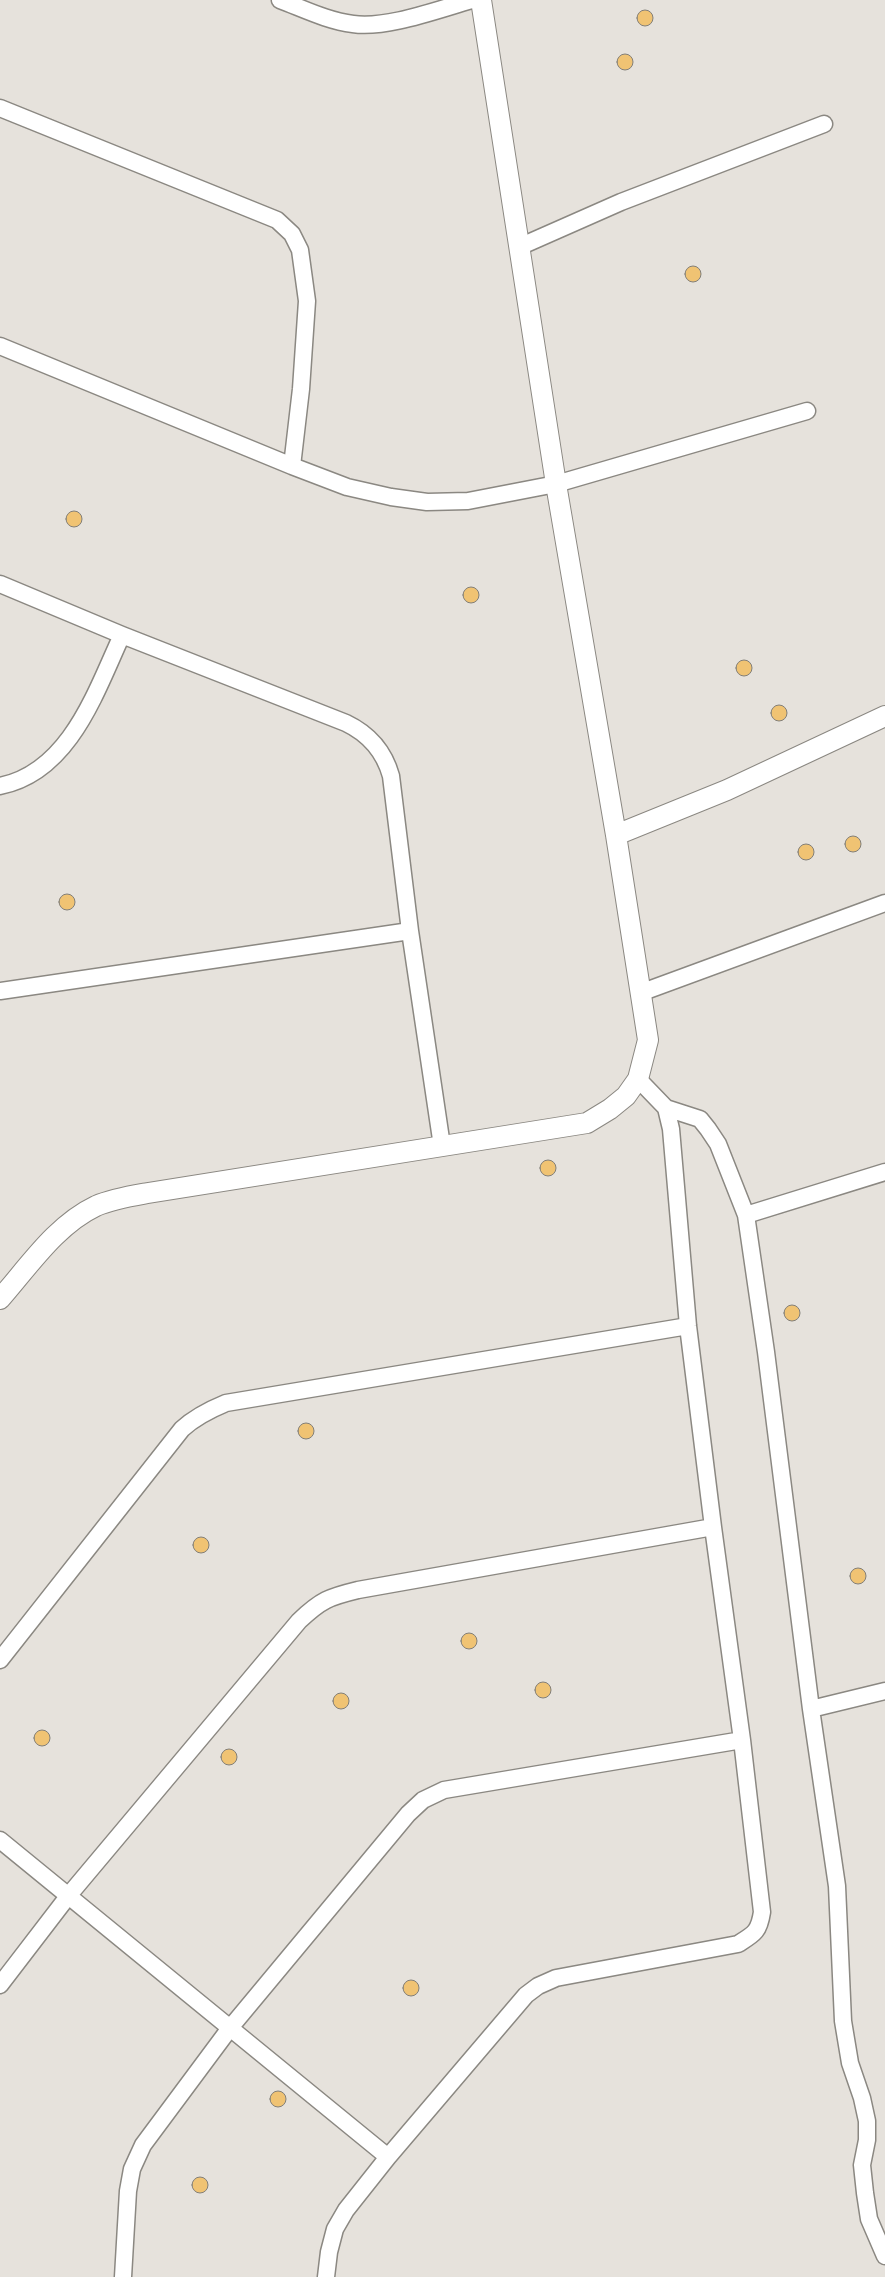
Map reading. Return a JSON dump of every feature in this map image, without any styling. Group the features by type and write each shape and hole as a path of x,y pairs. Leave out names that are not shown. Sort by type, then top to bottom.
{"street":[{"path":"280,0 328,18 354,24 385,23 472,0"},
{"path":"0,1299 68,1224 97,1206 122,1198 148,1193 587,1122 610,1109 626,1096 638,1079 648,1040 616,835 556,484 481,0"},
{"path":"0,108 276,220 292,234 300,250 307,301 301,389 292,466"},
{"path":"519,247 622,202 824,124"},
{"path":"0,346 347,487 392,497 427,502 468,501 556,484 807,411"},
{"path":"0,584 122,635 346,723 360,730 371,739 387,762 391,776 410,931 442,1146"},
{"path":"0,786 33,772 57,754 87,711 122,635"},
{"path":"616,835 727,790 885,716"},
{"path":"640,993 885,904"},
{"path":"0,990 410,931"},
{"path":"638,1079 666,1108 700,1119 718,1144 746,1214 781,1464 811,1709 837,1886 843,2022 850,2063 862,2098 867,2121 867,2140 862,2165 865,2193 869,2219 885,2256"},
{"path":"326,2277 328,2252 335,2229 346,2210 388,2157 514,2008 538,1986 556,1978 738,1944 751,1936 760,1927 762,1912 742,1740 712,1527 688,1326 671,1129 666,1108"},
{"path":"746,1214 885,1172"},
{"path":"0,1660 182,1430 195,1418 209,1410 236,1402 688,1326"},
{"path":"0,1985 69,1895 299,1621 316,1604 333,1596 358,1590 712,1527"},
{"path":"811,1709 885,1691"},
{"path":"123,2277 128,2191 132,2169 143,2145 230,2028 408,1814 423,1800 444,1790 742,1740"},
{"path":"0,1840 388,2157"}],"building":[{"path":"645,10 651,12 653,18 651,24 645,26 639,24 637,18 639,12"},
{"path":"625,54 631,56 633,62 631,68 625,70 619,68 617,62 619,56"},
{"path":"693,266 699,268 701,274 699,280 693,282 687,280 685,274 687,268"},
{"path":"74,511 80,513 82,519 80,525 74,527 68,525 66,519 68,513"},
{"path":"471,587 477,589 479,595 477,601 471,603 465,601 463,595 465,589"},
{"path":"744,660 750,662 752,668 750,674 744,676 738,674 736,668 738,662"},
{"path":"779,705 785,707 787,713 785,719 779,721 773,719 771,713 773,707"},
{"path":"853,836 859,838 861,844 859,850 853,852 847,850 845,844 847,838"},
{"path":"806,844 812,846 814,852 812,858 806,860 800,858 798,852 800,846"},
{"path":"67,894 73,896 75,902 73,908 67,910 61,908 59,902 61,896"},
{"path":"548,1160 554,1162 556,1168 554,1174 548,1176 542,1174 540,1168 542,1162"},
{"path":"792,1305 798,1307 800,1313 798,1319 792,1321 786,1319 784,1313 786,1307"},
{"path":"306,1423 312,1425 314,1431 312,1437 306,1439 300,1437 298,1431 300,1425"},
{"path":"201,1537 207,1539 209,1545 207,1551 201,1553 195,1551 193,1545 195,1539"},
{"path":"858,1568 864,1570 866,1576 864,1582 858,1584 852,1582 850,1576 852,1570"},
{"path":"469,1633 475,1635 477,1641 475,1647 469,1649 463,1647 461,1641 463,1635"},
{"path":"543,1682 549,1684 551,1690 549,1696 543,1698 537,1696 535,1690 537,1684"},
{"path":"341,1693 347,1695 349,1701 347,1707 341,1709 335,1707 333,1701 335,1695"},
{"path":"42,1730 48,1732 50,1738 48,1744 42,1746 36,1744 34,1738 36,1732"},
{"path":"229,1749 235,1751 237,1757 235,1763 229,1765 223,1763 221,1757 223,1751"},
{"path":"411,1980 417,1982 419,1988 417,1994 411,1996 405,1994 403,1988 405,1982"},
{"path":"278,2091 284,2093 286,2099 284,2105 278,2107 272,2105 270,2099 272,2093"},
{"path":"200,2177 206,2179 208,2185 206,2191 200,2193 194,2191 192,2185 194,2179"}]}
